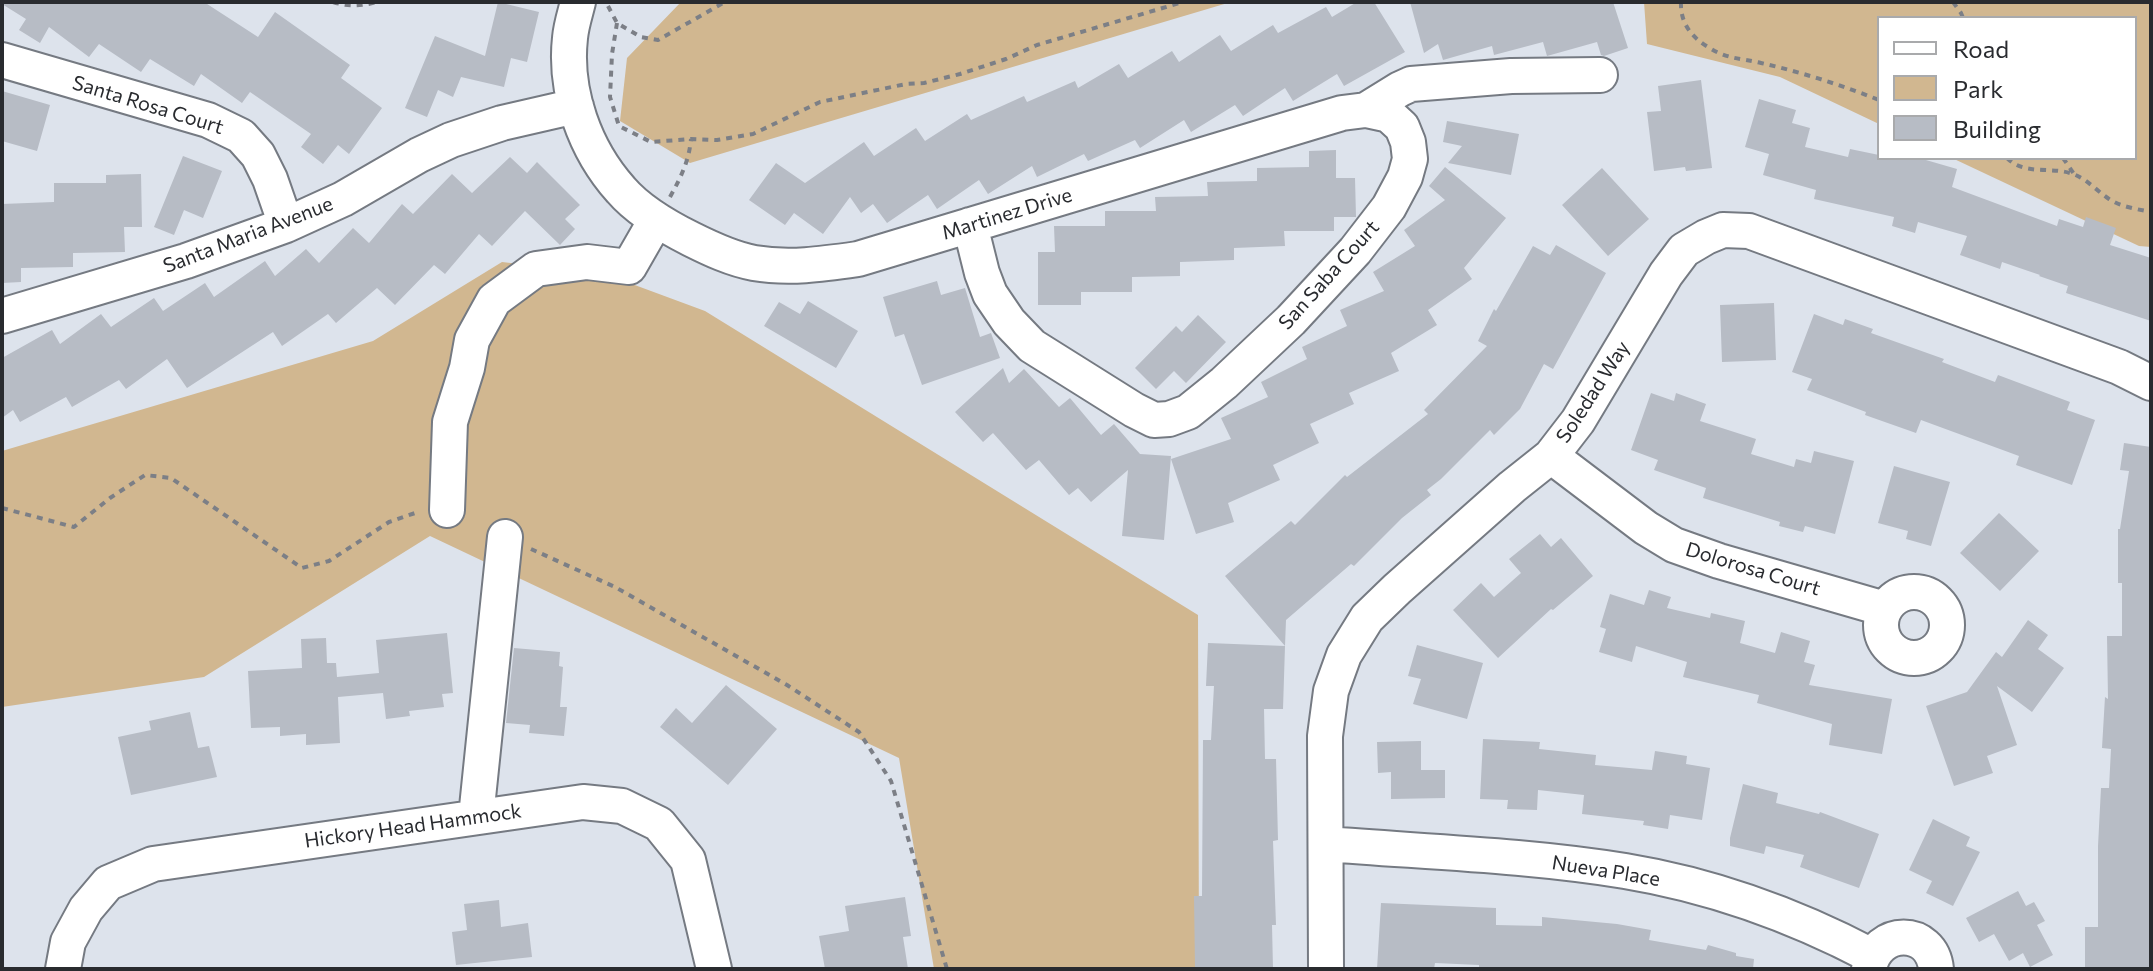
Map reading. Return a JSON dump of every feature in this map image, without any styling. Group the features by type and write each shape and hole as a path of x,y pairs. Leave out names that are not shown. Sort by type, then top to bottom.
{"street":[{"name":"Martinez Drive","path":"578,2 570,38 570,82 580,120 595,155 622,192 656,220 719,253 754,263 805,266 858,259 1342,113 1366,110 1400,89 1424,82 1511,76 1600,75"},
{"name":"Santa Rosa Court","path":"2,60 208,120 241,136 258,155 286,225"},
{"name":"Santa Maria Avenue","path":"2,316 186,261 286,225 343,199 451,140 490,126 576,106"},
{"name":"San Saba Court","path":"970,225 990,294 1009,322 1032,346 1134,410 1154,420 1169,419 1188,412 1224,383 1291,320 1355,251 1389,207 1405,177 1410,159 1408,142 1402,127 1389,115 1366,110"},
{"path":"447,510 450,422 467,368 472,340 494,300 536,269 587,262 629,267 656,220"},
{"name":"Soledad Way","path":"1326,969 1325,736 1331,691 1344,655 1367,618 1397,589 1551,456 1578,421 1666,274 1684,250 1723,230 1749,231 2135,371 2151,383"},
{"name":"Dolorosa Court","path":"1551,456 1646,528 1674,545 1885,609"},
{"path":"476,817 505,537"},
{"name":"Hickory Head Hammock","path":"63,969 68,942 86,909 108,883 153,864 583,802 622,806 659,824 688,860 714,969"},
{"name":"Nueva Place","path":"1326,844 1552,862 1628,872 1737,899 1842,940 1871,963 1879,947 1888,940 1911,938 1930,951 1936,969"}],"path":[{"path":"333,2 344,5 377,2"},
{"path":"605,2 617,23 641,37 658,40 725,2"},
{"path":"617,23 610,97 619,126 651,142 717,140 753,134 820,102 960,74 1037,45 1183,2"},
{"path":"1681,2 1681,13 1688,30 1705,46 1727,58 1758,62 1877,99"},
{"path":"656,220 686,167 691,139"},
{"path":"2008,160 2034,171 2074,174"},
{"path":"2064,160 2074,174 2111,201 2151,212"},
{"path":"2,508 74,527 145,475 171,478 302,568 329,561 389,522 433,507 447,510"},
{"path":"505,537 615,587 787,685 859,732 891,781 947,969"}],"green space":[{"path":"681,2 1231,2 690,163 620,121 627,58"},
{"path":"1644,2 2151,2 2151,247 2139,246 1956,160 2137,160 2137,16 1877,16 1877,123 1780,77 1647,44"},
{"path":"502,262 605,274 705,311 1198,615 1199,969 934,969 899,758 430,536 204,677 2,707 2,451 373,341"}],"building":[{"path":"2,2 204,2 258,37 275,12 350,65 341,78 382,108 349,154 338,145 323,164 301,147 311,134 250,92 242,103 201,74 194,86 150,59 141,72 99,44 89,57 49,27 40,43 19,30 26,19"},
{"path":"498,2 539,12 527,62 511,58 504,87 461,77 453,97 438,90 427,117 405,108 435,36 485,56"},
{"path":"1357,2 1374,2 1405,52 1344,86 1337,74 1293,101 1285,88 1243,116 1235,105 1191,132 1184,120 1140,148 1135,140 1088,161 1084,154 1037,177 1032,166 988,194 979,180 937,209 928,195 887,223 873,204 861,213 850,197 823,234 794,213 785,225 749,200 776,163 805,183 864,142 874,156 916,128 925,141 967,114 971,120 1024,96 1027,102 1075,81 1078,88 1119,64 1128,78 1172,51 1179,62 1220,35 1231,51 1273,25 1278,33 1326,7 1332,17"},
{"path":"1410,2 1613,2 1628,48 1604,56 1597,42 1547,56 1543,42 1494,55 1492,46 1443,60 1438,44 1424,53"},
{"path":"1701,80 1712,168 1654,171 1647,112 1661,111 1658,86"},
{"path":"2,91 50,105 37,151 2,141"},
{"path":"1759,99 1796,110 1792,123 1810,128 1805,147 1848,157 1850,149 1877,155 1877,160 1926,160 1957,169 1952,187 2057,226 2059,219 2083,227 2086,217 2116,228 2110,245 2151,258 2151,321 2066,293 2068,286 2040,275 2002,262 2000,269 1960,255 1967,236 1918,222 1915,233 1892,226 1894,217 1814,199 1816,190 1763,175 1769,154 1745,147"},
{"path":"1447,121 1519,134 1511,175 1448,163 1462,146 1443,142"},
{"path":"1336,150 1336,178 1355,178 1356,217 1334,217 1334,231 1284,231 1285,246 1234,248 1234,260 1180,262 1180,276 1132,277 1132,292 1081,292 1081,305 1038,305 1038,252 1055,252 1054,226 1105,226 1105,211 1156,211 1155,197 1208,196 1207,182 1257,181 1257,168 1309,167 1309,151"},
{"path":"183,156 222,171 203,218 184,210 174,235 154,227"},
{"path":"510,157 527,173 537,162 580,205 565,219 575,229 560,245 525,211 492,246 479,234 445,274 434,265 395,305 377,288 336,323 328,314 282,346 273,332 187,388 167,359 126,389 119,380 72,407 66,397 20,422 13,410 2,418 2,358 52,330 60,344 101,314 111,327 154,298 163,311 205,283 214,297 265,261 275,276 306,249 319,263 353,228 369,243 402,204 413,214 452,174 472,193"},
{"path":"1445,167 1506,218 1464,268 1472,279 1428,310 1437,325 1391,353 1399,371 1349,393 1354,404 1310,424 1319,443 1273,465 1280,480 1228,503 1234,522 1196,534 1171,459 1231,439 1221,418 1268,397 1261,382 1307,359 1302,347 1347,326 1340,310 1384,291 1373,272 1415,246 1404,230 1445,200 1429,186"},
{"path":"1602,168 1649,219 1608,256 1562,205"},
{"path":"141,174 142,227 124,227 125,252 73,253 73,267 21,268 21,282 2,283 2,204 54,202 54,183 106,183 106,175"},
{"path":"1556,245 1606,273 1553,369 1544,364 1520,409 1494,435 1490,430 1427,490 1431,495 1402,518 1354,566 1351,564 1286,620 1285,646 1225,576 1291,521 1295,525 1345,475 1347,477 1428,414 1424,410 1487,346 1478,341 1533,246 1550,255"},
{"path":"937,281 941,295 965,288 980,337 991,333 1000,358 922,385 904,334 895,337 883,297"},
{"path":"808,301 858,331 836,368 764,326 779,302 800,314"},
{"path":"1774,303 1776,360 1722,362 1720,305"},
{"path":"1814,314 1843,325 1845,319 1873,329 1871,333 1944,359 1942,362 1995,382 1998,375 2070,402 2067,410 2095,420 2072,485 2016,465 2019,456 1921,420 1916,433 1807,390 1812,379 1792,372"},
{"path":"1198,315 1226,342 1186,383 1174,371 1156,389 1135,368 1176,326 1182,332"},
{"path":"1003,368 1009,383 1024,369 1059,407 1070,398 1101,435 1114,424 1140,454 1171,456 1164,540 1122,536 1128,470 1091,502 1078,488 1069,495 1039,460 1026,470 993,433 983,442 955,412"},
{"path":"1651,393 1674,401 1676,393 1706,404 1700,421 1756,439 1751,454 1794,467 1796,459 1811,463 1814,451 1854,461 1835,534 1805,526 1803,532 1779,526 1780,522 1703,498 1706,488 1654,470 1658,460 1631,450"},
{"path":"2124,443 2151,447 2151,969 2085,969 2085,927 2098,927 2101,788 2109,788 2111,749 2102,748 2105,697 2108,699 2107,636 2122,636 2118,529 2129,471 2120,470"},
{"path":"1894,466 1950,482 1931,546 1906,539 1908,531 1878,523"},
{"path":"1999,513 2039,551 2000,591 1960,553"},
{"path":"1540,534 1551,547 1561,538 1593,576 1551,609 1498,658 1453,610 1481,583 1494,597 1521,573 1509,559"},
{"path":"1649,590 1671,597 1667,608 1710,618 1711,613 1745,621 1740,643 1775,653 1781,632 1810,641 1804,662 1815,665 1809,685 1892,699 1882,754 1829,745 1832,724 1757,703 1759,695 1683,677 1687,662 1636,646 1632,662 1599,652 1606,629 1600,627 1610,594 1644,605"},
{"path":"2028,620 2048,635 2038,649 2064,668 2032,712 1997,686 2017,745 1987,756 1993,773 1954,786 1926,706 1967,692 1996,652 2002,657"},
{"path":"447,633 453,693 442,694 444,707 409,711 410,716 386,719 383,693 338,697 340,743 306,745 306,734 280,736 280,727 251,728 248,671 302,668 301,639 326,638 327,663 336,663 337,677 379,673 376,640"},
{"path":"1208,643 1285,646 1283,709 1264,709 1265,759 1276,759 1278,840 1273,841 1276,925 1272,925 1273,969 1195,969 1194,896 1202,896 1203,740 1211,740 1214,686 1206,686"},
{"path":"1417,645 1483,663 1467,719 1413,704 1421,679 1408,676"},
{"path":"514,648 560,652 559,666 563,667 560,707 567,707 564,736 529,733 530,725 506,723"},
{"path":"726,685 777,729 728,785 660,727 676,708 692,723"},
{"path":"190,712 198,748 209,746 217,777 131,795 118,737 151,730 149,721"},
{"path":"1483,739 1540,742 1539,749 1596,755 1595,765 1652,770 1655,751 1687,756 1686,764 1710,768 1702,820 1670,815 1668,829 1643,825 1644,821 1582,814 1584,795 1538,790 1537,810 1507,809 1508,800 1480,799"},
{"path":"1421,741 1421,770 1445,770 1445,798 1391,799 1391,772 1378,773 1377,742"},
{"path":"1743,784 1778,793 1776,803 1820,812 1879,834 1859,888 1800,867 1804,855 1766,846 1764,854 1730,846"},
{"path":"1933,819 1970,837 1966,846 1980,852 1953,906 1926,893 1932,881 1909,870"},
{"path":"2018,891 2026,906 2034,902 2045,921 2037,925 2053,955 2030,967 2023,953 2009,961 1994,934 1979,942 1966,918"},
{"path":"905,897 911,936 903,937 908,969 825,969 819,936 849,931 845,906"},
{"path":"499,900 501,927 528,923 532,957 456,965 452,932 467,930 464,904"},
{"path":"1381,903 1496,908 1496,925 1542,926 1542,917 1651,930 1649,940 1706,950 1708,945 1754,959 1753,969 1479,969 1479,965 1435,963 1434,969 1377,969"}]}
